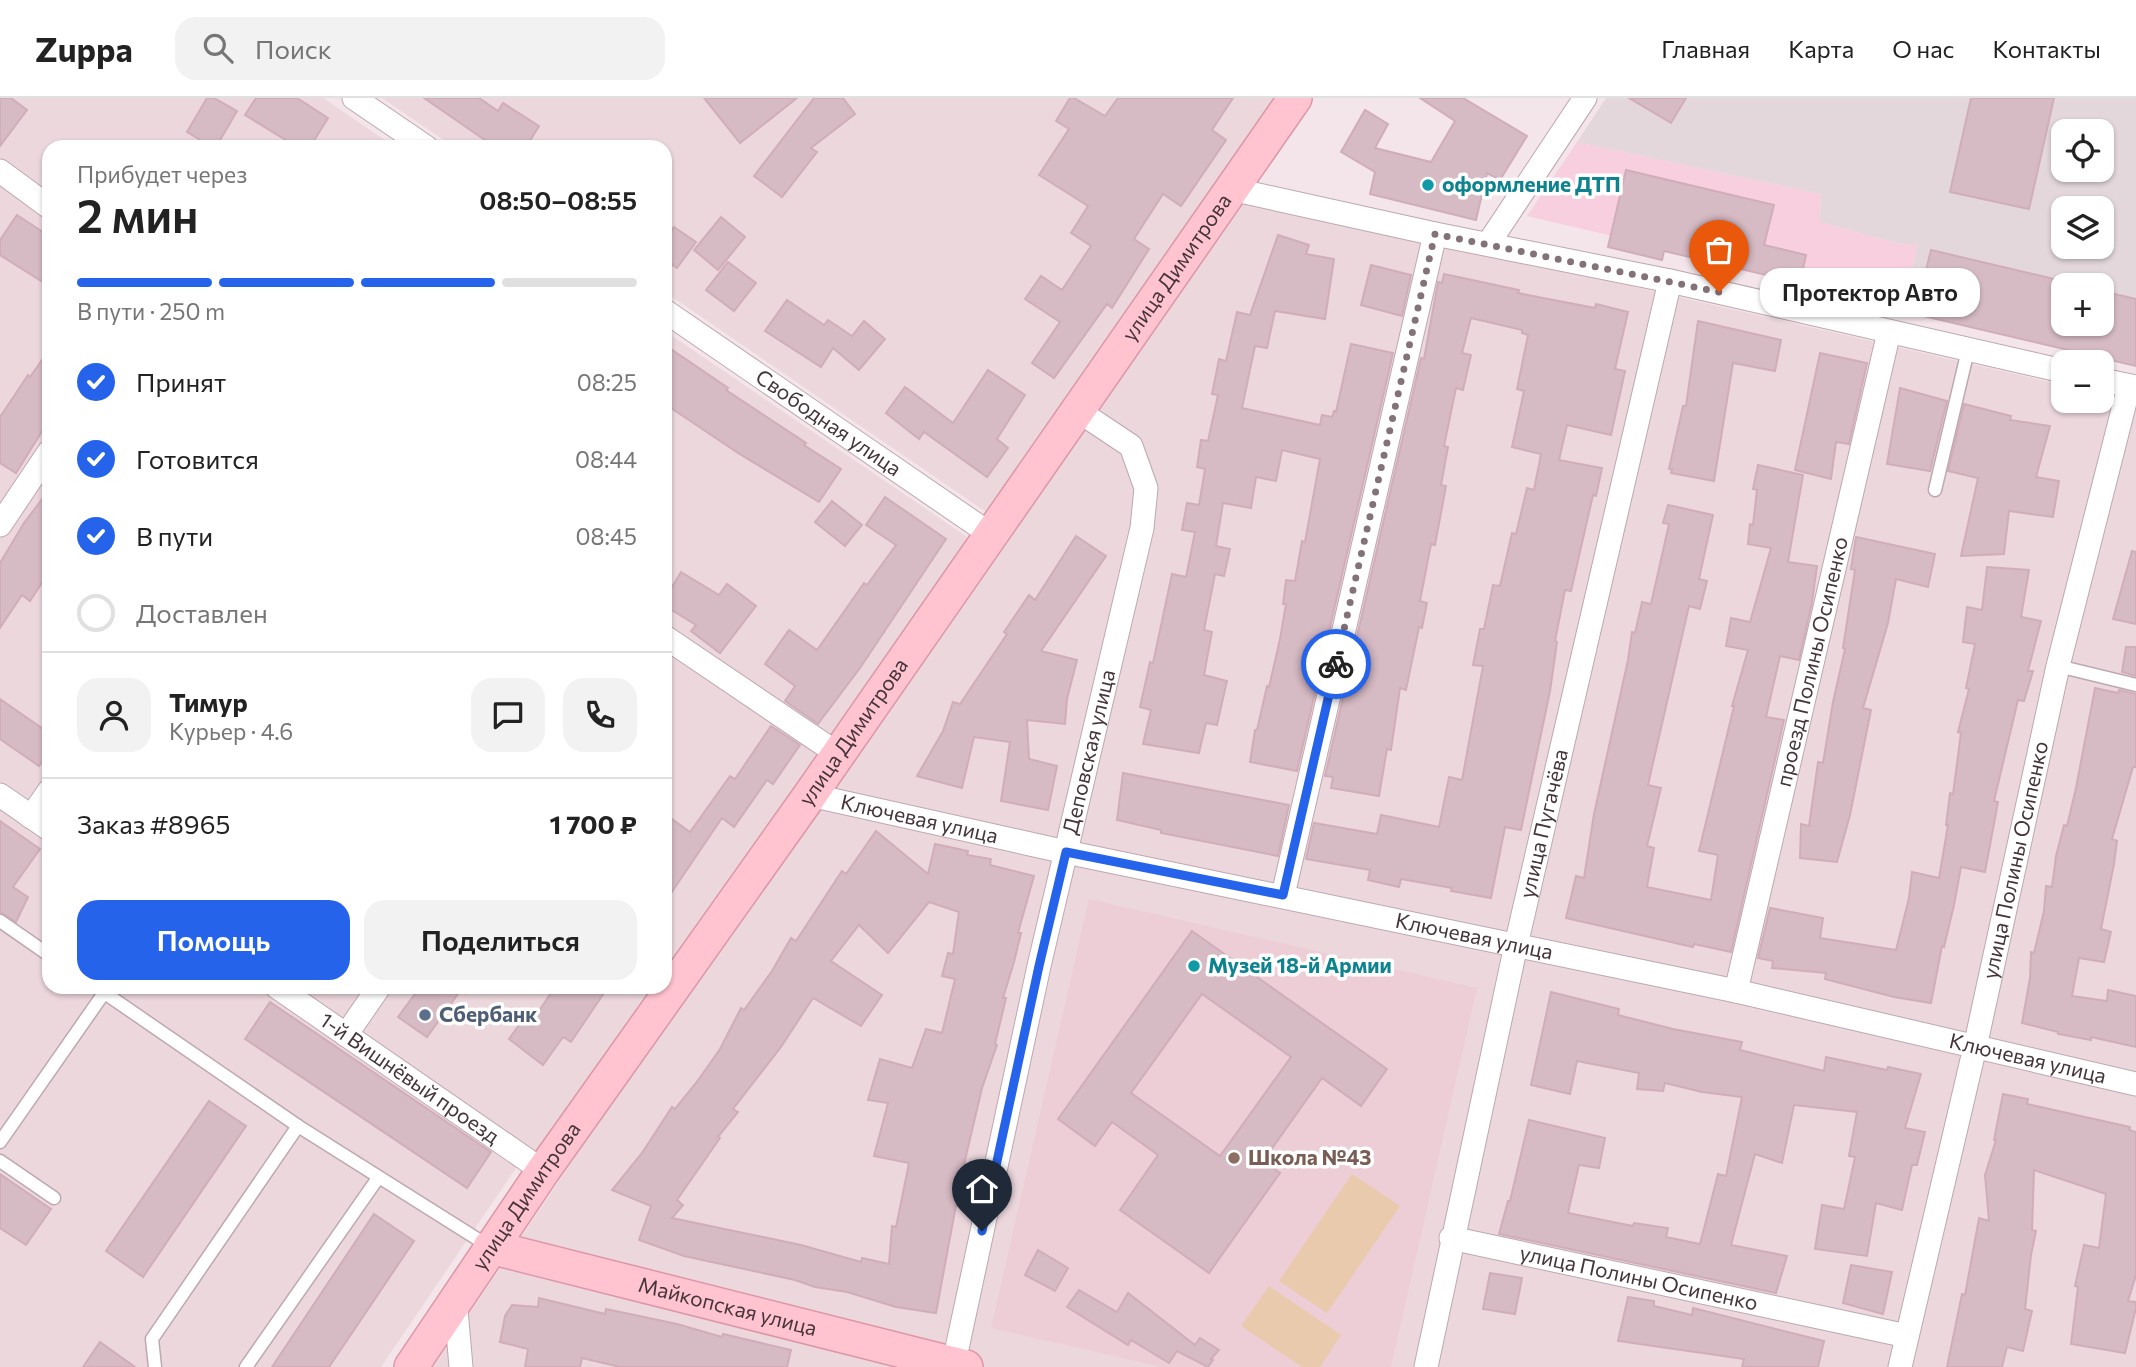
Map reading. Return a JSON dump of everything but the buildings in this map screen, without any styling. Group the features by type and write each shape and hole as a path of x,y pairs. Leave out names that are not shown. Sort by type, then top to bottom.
{"street":[{"path":"354,98 416,140"},
{"name":"улица Димитрова","path":"672,989 1295,98"},
{"path":"1488,244 1585,98"},
{"path":"4,183 42,203"},
{"path":"1231,188 1435,234 1670,281 2051,368"},
{"path":"1283,895 1435,234"},
{"name":"улица Пугачёва","path":"1426,1367 1451,1238 1516,945 1670,281"},
{"name":"Свободная улица","path":"672,316 990,534"},
{"name":"проезд Полины Осипенко","path":"1736,991 1889,332"},
{"path":"2114,383 2133,387"},
{"name":"улица Полины Осипенко","path":"1900,1367 1975,1047 2058,666 2133,387"},
{"name":"Деповская улица","path":"957,1366 1039,966 1142,528 1146,488 1131,446 1077,410"},
{"path":"0,525 42,462"},
{"path":"672,642 838,754"},
{"path":"0,795 40,823"},
{"name":"Ключевая улица","path":"810,795 1066,852 1736,991 2136,1084"},
{"name":"1-й Вишнёвый проезд","path":"287,994 543,1171"},
{"path":"346,1035 374,994"},
{"name":"улица Димитрова","path":"411,1367 490,1247 669,994"},
{"name":"улица Полины Осипенко","path":"1451,1238 1908,1336"},
{"name":"Майкопская улица","path":"490,1247 957,1366"},
{"path":"456,1298 461,1367"}],"lane":[{"path":"1935,490 1968,349"},
{"path":"2058,666 2136,685"},
{"path":"0,921 42,950"},
{"path":"0,1142 97,994"},
{"path":"106,994 298,1126 490,1247"},
{"path":"155,1367 152,1339 298,1126"},
{"path":"0,1161 54,1198"},
{"path":"246,1367 378,1178"}],"shaded area":[{"path":"0,98 323,98 385,140 42,140 42,811 0,782"},
{"path":"382,98 1280,98 989,514 672,297 672,140 444,140"},
{"path":"1606,98 2136,98 2136,356 1903,304 1918,245 1896,243 1820,222 1821,194 1577,142"},
{"path":"1577,142 1821,194 1820,222 1896,243 1918,245 1903,304 1527,216"},
{"path":"1228,194 2051,382 2051,413 2114,413 2114,397 2136,402 2136,1367 433,1367"},
{"path":"672,336 973,541 672,970"},
{"path":"0,807 42,836 42,994 271,994 518,1165 381,1367 0,1367"},
{"name":"Школа №43","path":"1089,899 1477,988 1391,1367 1162,1367 991,1328"},
{"path":"306,994 655,994 537,1154"},
{"path":"1352,1174 1400,1206 1327,1313 1279,1281"},
{"path":"1269,1286 1341,1335 1320,1367 1302,1367 1241,1326"}],"way so far":[{"path":"1336,664 1435,234 1719,292"}],"place":[{"name":"оформление ДТП","path":"1428,185"},
{"name":"Протектор Авто","path":"1719,292"},
{"name":"Музей 18-й Армии","path":"1194,966"},
{"name":"Сбербанк","path":"425,1015"},
{"name":"Школа №43","path":"1234,1158"}],"route":[{"path":"982,1231 1066,852 1283,895 1336,664"}]}
